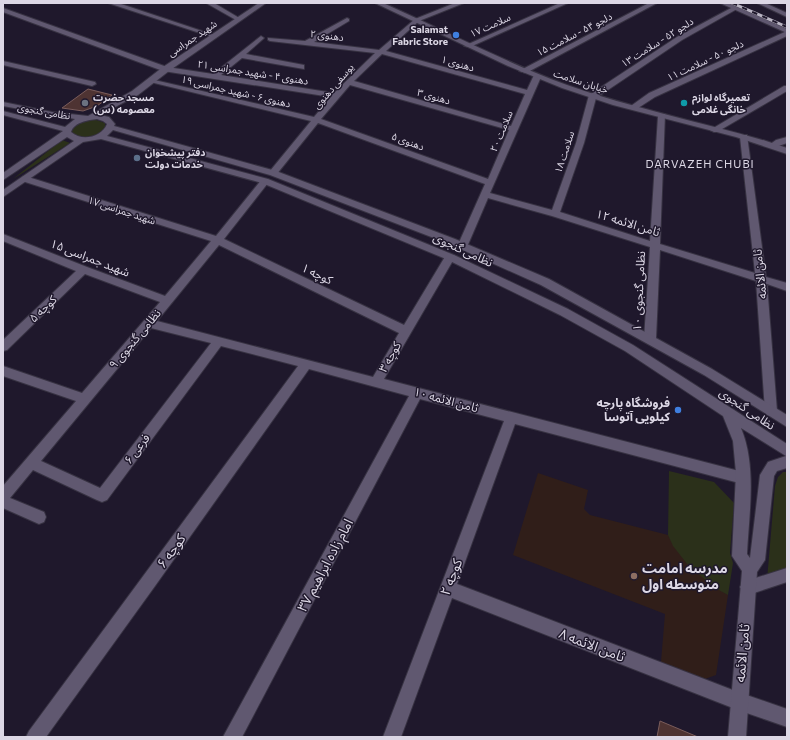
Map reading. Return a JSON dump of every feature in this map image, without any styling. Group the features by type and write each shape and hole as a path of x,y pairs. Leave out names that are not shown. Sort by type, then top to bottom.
{"street":[{"path":"111,3 214,36"},
{"path":"209,3 238,19"},
{"name":"شهید جمراسی","path":"135,93 166,69 262,3"},
{"name":"خیابان سلامت","path":"378,3 537,77 632,108 744,137 787,150"},
{"path":"417,20 461,3"},
{"name":"سلامت ۱۷","path":"468,46 565,3"},
{"name":"دلجو ۵۴ - سلامت ۱۵","path":"523,71 654,3"},
{"path":"723,3 787,32"},
{"path":"760,3 787,15"},
{"name":"دلجو ۵۲ - سلامت ۱۳","path":"592,96 641,63 704,24 735,8"},
{"name":"دهنوی ۴ - شهید جمراسی ۲۱","path":"3,10 166,69 336,96"},
{"path":"307,43 347,20"},
{"name":"یوسفی دهنوی","path":"269,177 348,82 417,20"},
{"name":"دلجو ۵۰ - سلامت ۱۱","path":"632,108 652,96 787,32"},
{"path":"216,76 261,38"},
{"name":"دهنوی ۲","path":"270,39 381,52"},
{"name":"دهنوی ۱","path":"381,52 529,93"},
{"path":"240,55 301,67"},
{"path":"3,63 92,84"},
{"name":"سلامت ۲۰","path":"462,247 537,77"},
{"name":"دهنوی ۶ - شهید جمراسی ۱۹","path":"150,81 316,120"},
{"name":"دهنوی ۳","path":"348,82 514,129"},
{"path":"714,130 787,88"},
{"path":"3,194 82,140 98,136 111,126 117,113 135,93"},
{"path":"3,177 67,131 74,123 88,118 135,93"},
{"name":"سلامت ۱۸","path":"555,214 580,142 592,96"},
{"name":"نظامی گنجوی","path":"3,104 52,114 102,118 111,126 269,177 450,257 584,323 629,348 787,451"},
{"name":"نظامی گنجوی","path":"3,113 67,131 72,138 82,140"},
{"name":"نظامی گنجوی ۱۰","path":"650,339 662,116"},
{"name":"دهنوی ۵","path":"316,120 491,183"},
{"name":"نظامی گنجوی","path":"98,136 326,192 462,247 545,282 650,339 787,422"},
{"name":"ثامن الائمه","path":"744,137 761,278 771,412"},
{"path":"773,146 778,142 787,140"},
{"name":"نظامی گنجوی ۹","path":"3,496 168,301 269,177"},
{"name":"شهید جمراسی ۱۷","path":"25,179 218,240"},
{"name":"ثامن الائمه ۱۲","path":"486,195 555,214 787,287"},
{"name":"شهید جمراسی ۱۵","path":"3,237 83,270 168,301"},
{"name":"کوچه ۱","path":"218,240 405,331"},
{"name":"کوچه ۳","path":"376,382 450,257"},
{"name":"کوچه ۵","path":"3,347 83,270"},
{"name":"ثامن الائمه ۱۰","path":"149,323 743,478"},
{"name":"فرعی ۶","path":"32,463 102,496 219,341"},
{"name":"کوچه ۶","path":"35,737 150,581 306,364"},
{"path":"3,370 86,399"},
{"name":"امام زاده ابراهیم ۳۷","path":"232,737 417,393"},
{"path":"726,410 735,428 740,446 743,478 739,556 750,569 758,560 767,475 772,466 787,462"},
{"name":"کوچه ۲","path":"392,737 447,588 490,479 511,418"},
{"path":"3,501 39,517"},
{"name":"ثامن الائمه","path":"737,737 738,701 750,569"},
{"path":"748,587 787,575"},
{"name":"ثامن الائمه ۸","path":"447,588 738,701 787,718"}],"shaded area":[{"name":"مدرسه امامت متوسطه اول","path":"538,473 588,490 584,509 590,515 668,535 674,546 715,587 728,595 716,675 705,679 661,662 665,614 513,555"}],"green space":[{"path":"93,119 105,123 105,129 102,132 84,138 75,135 72,132 73,127 81,122"},
{"path":"62,140 70,143 13,179"},
{"path":"669,471 714,482 734,503 730,553 733,563 728,595 715,588 688,565 673,546 668,535"},
{"path":"783,472 787,472 787,581 779,585 767,580 775,486 778,477"}],"building":[{"name":"مسجد حضرت معصومه (س)","path":"88,89 112,95 97,106 83,111 62,108"},
{"path":"660,721 698,737 657,737"}],"railway":[{"path":"732,3 787,27"}],"place":[{"name":"Salamat Fabric Store","path":"456,35"},
{"name":"مسجد حضرت معصومه (س)","path":"85,103"},
{"name":"تعمیرگاه لوازم خانگی غلامی","path":"684,103"},
{"name":"دفتر پیشخوان خدمات دولت","path":"137,158"},
{"name":"فروشگاه پارچه کیلویی آتوسا","path":"678,410"},
{"name":"مدرسه امامت متوسطه اول","path":"634,576"}],"district":[{"name":"DARVAZEH CHUBI","path":"700,164"}]}
